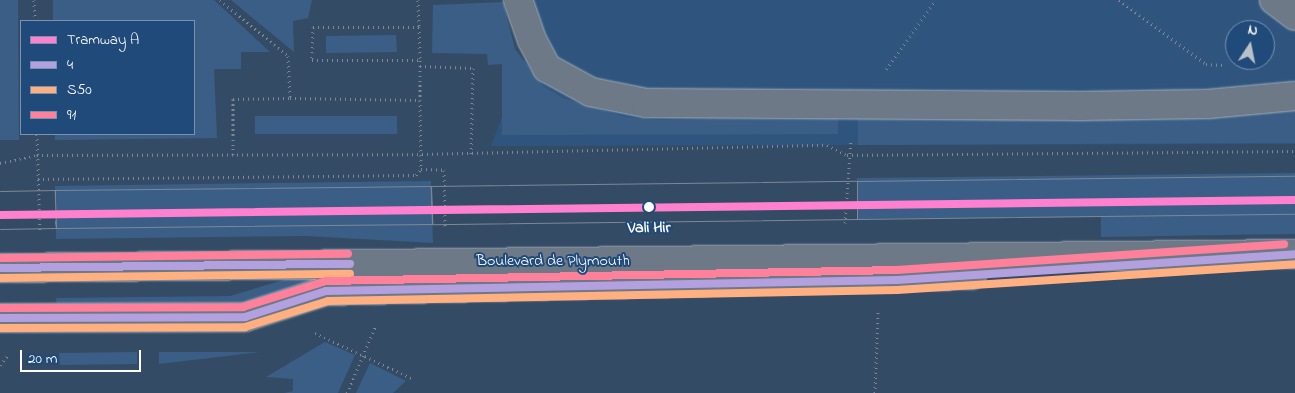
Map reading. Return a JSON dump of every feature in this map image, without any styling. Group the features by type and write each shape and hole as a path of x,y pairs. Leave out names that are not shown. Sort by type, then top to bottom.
{"main road":[{"path":"518,0 547,68 591,92 646,103 1208,104 1295,96"},
{"path":"1274,0 1295,16"},
{"name":"Boulevard de Plymouth","path":"0,268 1290,254"},
{"name":"Boulevard de Plymouth","path":"0,318 245,317 326,291 897,280 1290,254"}],"path":[{"path":"34,0 35,20"},
{"path":"220,0 288,56 290,98"},
{"path":"38,179 416,175 421,169 422,154 418,0"},
{"path":"861,104 936,0"},
{"path":"1119,0 1206,64 1225,66"},
{"path":"419,27 313,28 312,60 420,60"},
{"path":"420,66 473,68 471,154"},
{"path":"233,155 233,99 420,100"},
{"path":"37,135 37,154"},
{"path":"0,163 37,154 471,154 827,145 847,155 1295,151"},
{"path":"421,169 444,170 444,262"},
{"path":"347,393 378,321"}],"shaded area":[{"path":"0,0 18,0 19,140 0,140"},
{"path":"53,0 214,0 270,52 241,52 241,69 214,69 217,138 55,140 55,135 195,135 195,20 53,20"},
{"path":"231,0 312,0 308,18 293,21 294,52"},
{"path":"527,0 1295,0 1295,144 491,146 532,40"},
{"path":"503,2 515,49 543,86 563,98 625,117 661,120 838,117 838,134 502,135 502,64 488,65 487,54 432,53 433,5"},
{"path":"396,35 397,52 326,53 326,36"},
{"path":"1295,104 1295,143 858,145 858,116 1177,119"},
{"path":"255,116 397,116 397,134 255,134"},
{"path":"1295,173 1295,234 1101,237 1101,217 857,219 857,178"},
{"path":"431,181 433,243 306,236 56,239 55,186"},
{"path":"314,271 332,274 242,305 57,306 56,298 230,296"},
{"path":"325,342 355,355 338,393 284,393 293,391 293,379 266,377"},
{"path":"137,352 137,364 60,365 59,353"},
{"path":"159,352 260,352 159,364"},
{"path":"370,363 406,381 393,393 356,393"}],"tram line":[{"path":"857,187 857,181 1295,176"},
{"path":"857,181 857,219 432,224 431,186 857,181"},
{"path":"431,186 432,224 56,228 55,190 431,186"},
{"path":"0,191 55,190 55,196"},
{"name":"A","path":"0,215 1295,200"},
{"path":"857,212 857,219 1295,214"},
{"path":"0,229 56,228 55,221"}],"transit line":[{"name":"91","path":"0,308 243,307 326,281 897,270 1284,244"},
{"name":"91","path":"0,258 348,254"},
{"name":"4","path":"0,318 245,317 326,291 897,280 1295,254"},
{"name":"4","path":"0,268 350,264"},
{"name":"S50","path":"0,328 245,327 328,301 897,290 1295,264"},
{"name":"S50","path":"0,278 350,274"}],"place":[{"name":"Vali Hir","path":"649,207"}]}
